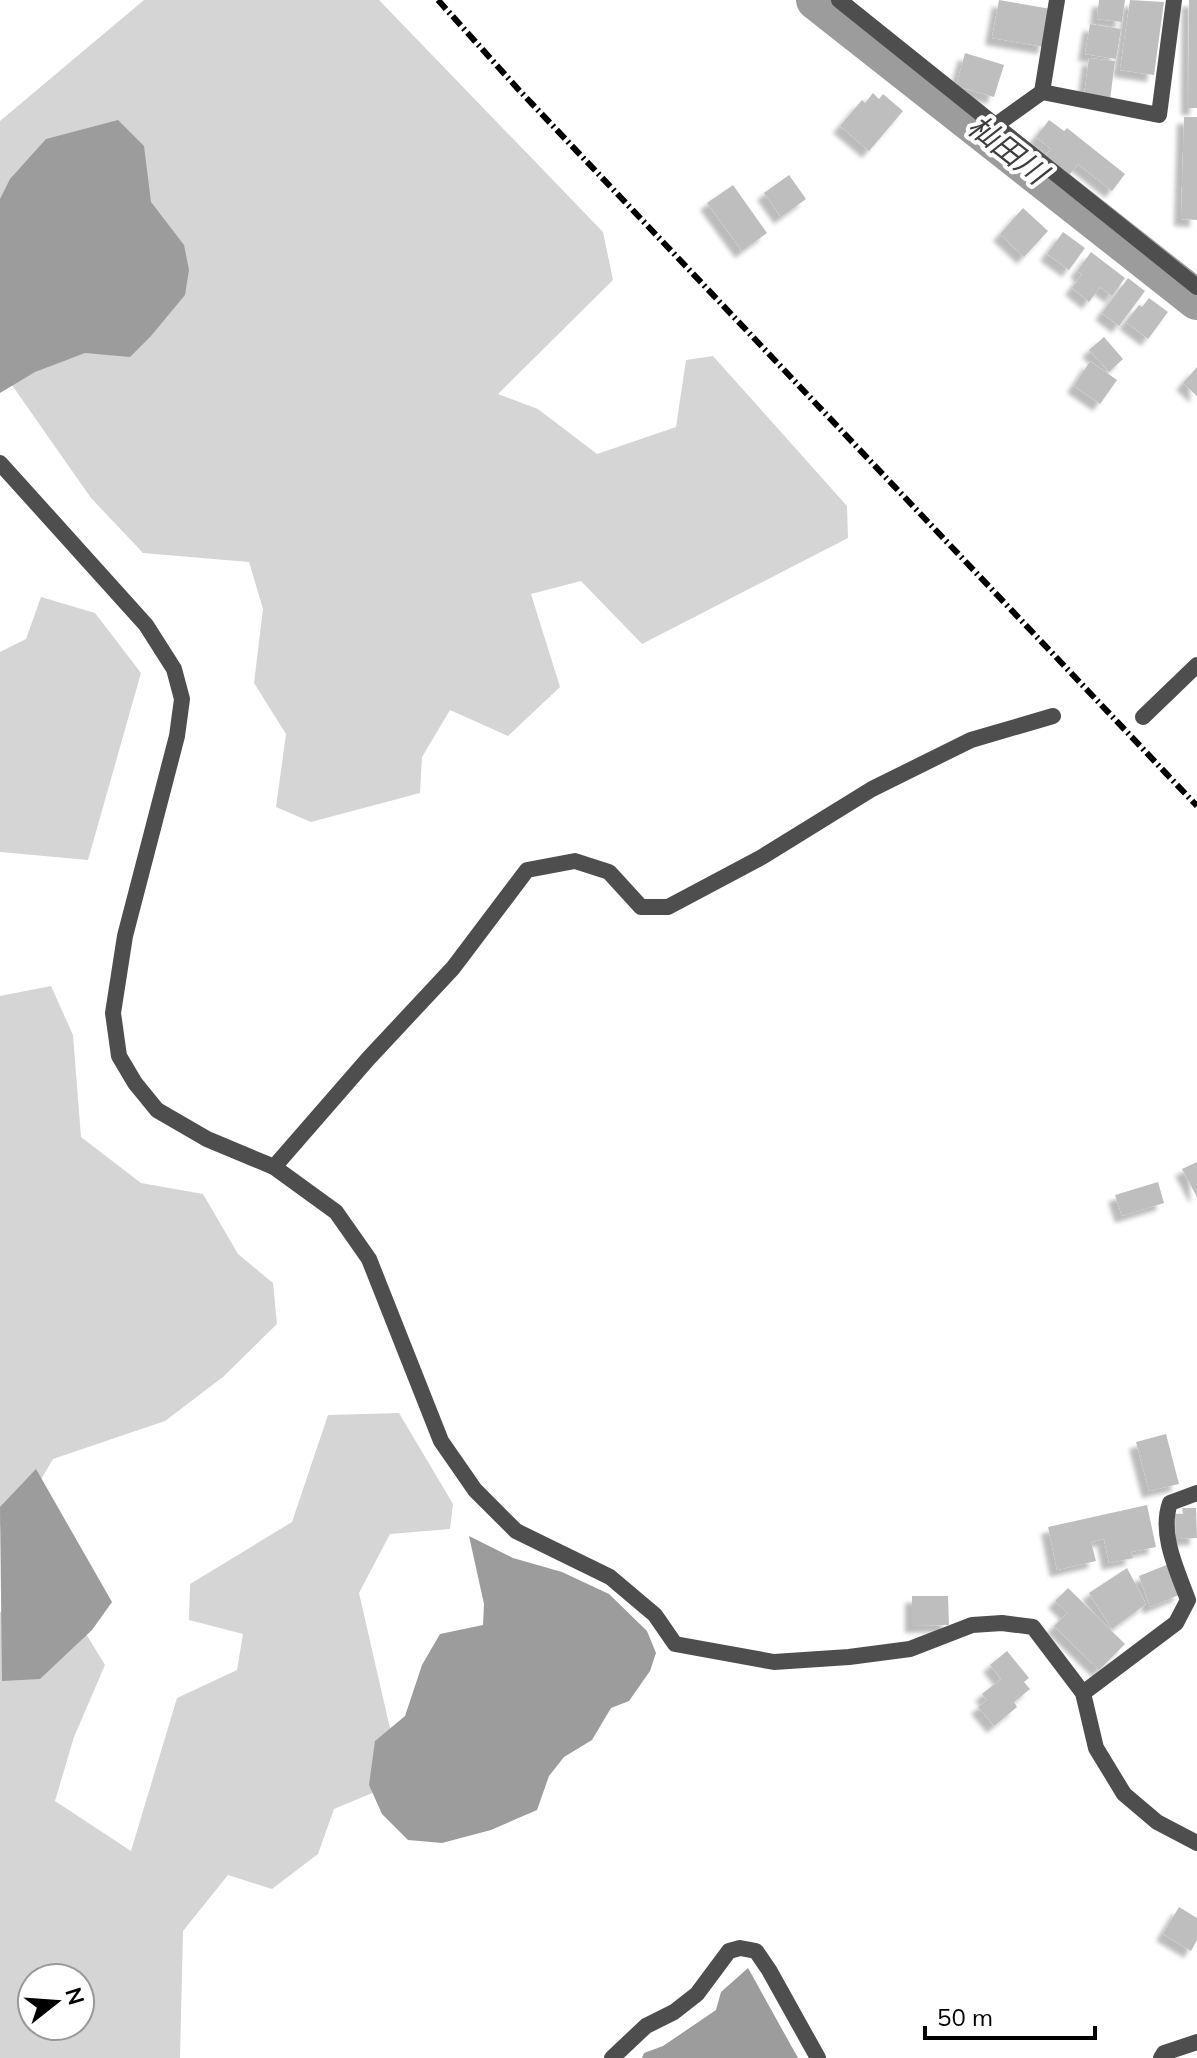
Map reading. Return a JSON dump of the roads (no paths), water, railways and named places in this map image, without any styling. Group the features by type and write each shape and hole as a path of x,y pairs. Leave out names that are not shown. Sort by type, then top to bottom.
{"street":[{"path":"839,0 1197,287"},
{"path":"996,125 1042,92 1057,0"},
{"path":"1042,92 1159,115 1174,0"},
{"path":"0,463 146,625 174,669 182,699 177,736 125,936 113,1013 119,1056 135,1083 157,1110 207,1139 274,1167 336,1212 369,1259 441,1441 475,1490 516,1531 610,1577 655,1615 675,1644 774,1662 910,1649 972,1625 1002,1623 1033,1627 1083,1693 1096,1748 1124,1794 1157,1822 1197,1843"},
{"path":"1143,717 1197,665"},
{"path":"274,1167 453,968 527,870 575,861 609,872 641,907 668,907 762,857 872,789 956,747 1053,716"},
{"path":"1083,1693 1176,1623 1188,1600 1173,1560 1165,1517 1170,1503 1197,1493"},
{"path":"612,2058 646,2026 674,2012 697,1994 729,1951 740,1948 756,1951 818,2058"},
{"path":"1161,2058 1164,2053 1197,2042"}],"waterway":[{"name":"杣田川","path":"816,0 1197,300"}],"railway":[{"path":"438,0 518,89 1197,806"}]}
